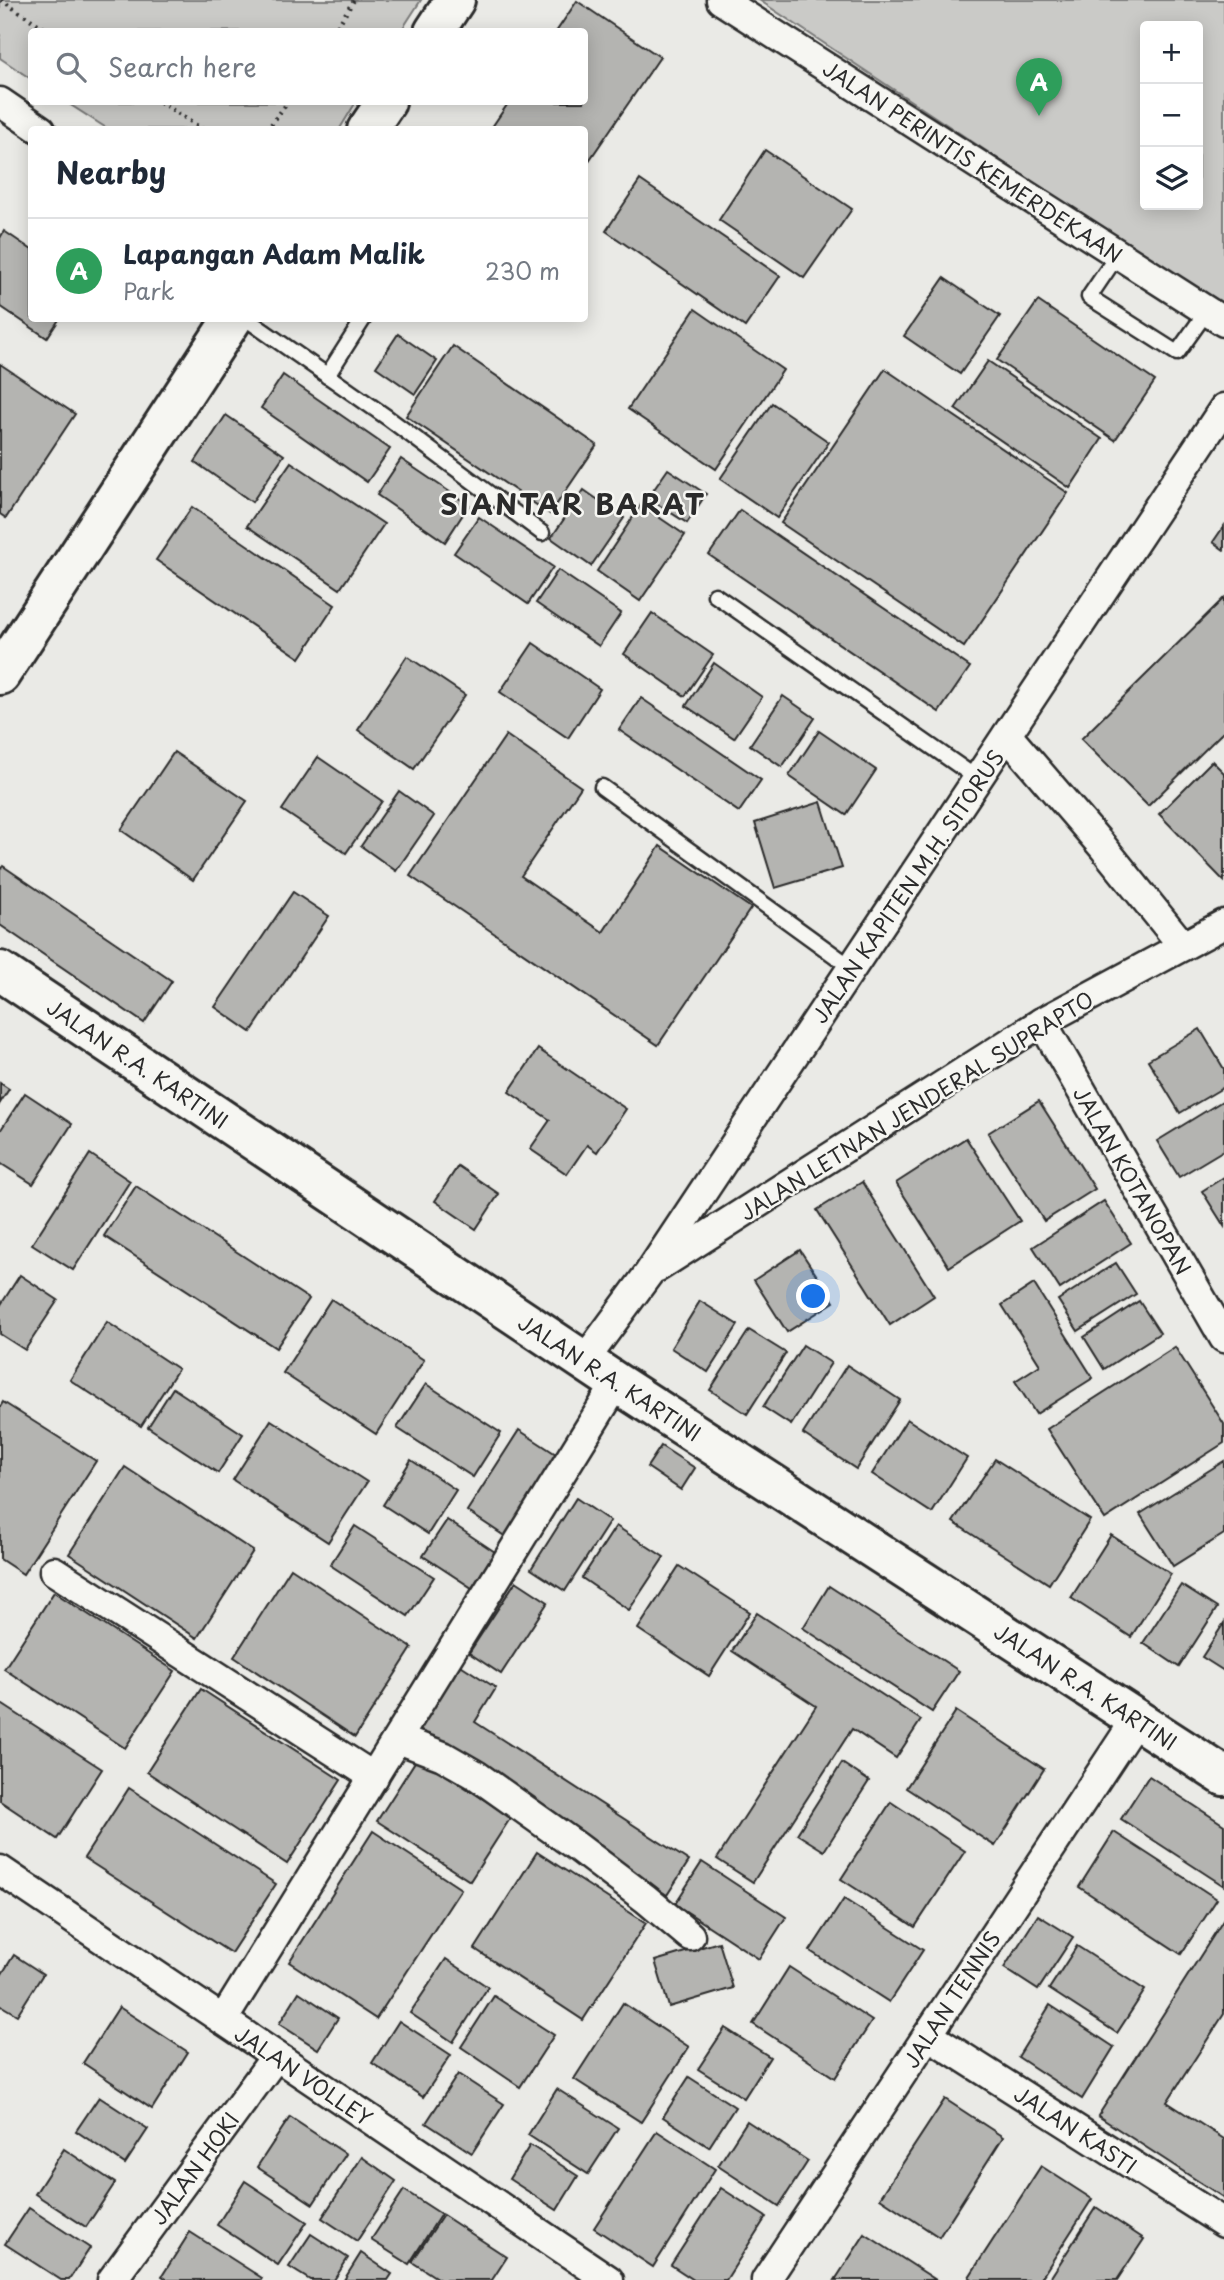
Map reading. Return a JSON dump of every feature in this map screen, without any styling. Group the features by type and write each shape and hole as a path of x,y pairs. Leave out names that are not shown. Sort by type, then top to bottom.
{"street":[{"path":"437,28 455,0"},
{"name":"JALAN PERINTIS KEMERDEKAAN","path":"721,0 1215,317"},
{"path":"0,102 35,126"},
{"path":"370,126 384,105"},
{"path":"0,675 230,322"},
{"name":"JALAN KAPITEN M.H. SITORUS","path":"584,1361 649,1273 1224,408"},
{"path":"1007,735 1183,946"},
{"name":"JALAN LETNAN JENDERAL SUPRAPTO","path":"649,1273 1042,1022 1224,924"},
{"name":"JALAN R.A. KARTINI","path":"0,971 617,1383 1224,1776"},
{"name":"JALAN KOTANOPAN","path":"1042,1022 1224,1339"},
{"path":"223,2020 617,1383"},
{"path":"54,1571 374,1777"},
{"name":"JALAN TENNIS","path":"766,2280 1137,1718"},
{"path":"398,1739 443,1756 476,1775 576,1846 690,1936"},
{"name":"JALAN VOLLEY","path":"0,1870 609,2280"},
{"name":"JALAN KASTI","path":"928,2035 1224,2223"},
{"name":"JALAN HOKI","path":"113,2280 276,2056"}],"lane":[{"path":"1118,254 1088,297 1177,353 1215,317"},
{"path":"251,322 388,418 542,533"},
{"path":"327,376 361,322"},
{"path":"715,595 978,779"},
{"path":"602,787 852,968"}],"path":[{"path":"1,0 44,28"},
{"path":"336,28 354,0"},
{"path":"165,105 198,126"},
{"path":"270,126 286,105"}],"shaded area":[{"path":"0,0 421,0 403,28 28,28 28,77 0,58"},
{"path":"759,0 1224,0 1224,309"},
{"path":"71,105 354,105 341,126 103,126"}],"building":[{"path":"577,1 660,57 588,162 588,126 493,126 507,105 588,105 588,28 559,28"},
{"path":"765,150 852,209 804,278 719,220"},
{"path":"640,180 780,276 745,327 606,231"},
{"path":"4,231 28,247 28,322 57,322 47,338 0,306 0,238"},
{"path":"944,278 1000,316 960,374 904,336"},
{"path":"1038,301 1155,381 1115,440 997,360"},
{"path":"695,309 783,370 716,469 628,409"},
{"path":"398,334 437,361 415,394 376,367"},
{"path":"453,346 597,445 550,514 406,416"},
{"path":"988,361 1102,439 1070,488 955,409"},
{"path":"0,364 75,414 6,518 0,514"},
{"path":"885,369 1068,493 964,647 781,523"},
{"path":"283,375 390,449 367,482 261,408"},
{"path":"772,403 829,442 777,518 720,479"},
{"path":"226,415 284,455 252,502 195,462"},
{"path":"401,459 469,505 445,542 377,495"},
{"path":"291,462 384,524 340,589 247,526"},
{"path":"668,469 706,494 687,523 648,498"},
{"path":"584,490 624,518 591,566 551,538"},
{"path":"641,505 685,535 640,601 597,571"},
{"path":"192,507 335,605 300,658 156,560"},
{"path":"740,510 970,667 939,712 709,555"},
{"path":"479,517 553,567 528,604 454,553"},
{"path":"1224,526 1224,550 1213,542"},
{"path":"558,570 621,613 599,646 536,603"},
{"path":"1224,598 1224,731 1148,806 1081,739"},
{"path":"652,613 713,655 685,696 624,654"},
{"path":"533,643 600,689 568,738 500,692"},
{"path":"407,656 465,695 414,769 358,730"},
{"path":"714,663 762,697 734,738 686,706"},
{"path":"783,696 815,718 782,767 750,745"},
{"path":"641,698 761,780 739,812 619,730"},
{"path":"819,731 876,770 846,815 789,776"},
{"path":"506,735 581,787 521,876 603,932 660,846 751,908 658,1045 410,876"},
{"path":"174,752 247,801 193,880 121,830"},
{"path":"318,757 382,801 346,853 282,810"},
{"path":"1212,761 1224,773 1224,881 1159,814"},
{"path":"399,791 434,816 396,871 361,846"},
{"path":"821,802 842,868 775,888 755,823"},
{"path":"3,866 172,981 144,1023 0,925 0,870"},
{"path":"293,892 329,916 251,1032 215,1007"},
{"path":"1200,1029 1224,1069 1224,1087 1180,1113 1148,1060"},
{"path":"538,1049 626,1109 597,1152 587,1145 567,1174 530,1149 550,1120 509,1092"},
{"path":"0,1083 9,1089 0,1103"},
{"path":"25,1093 72,1124 33,1184 0,1163 0,1131"},
{"path":"1224,1100 1224,1150 1179,1177 1157,1141"},
{"path":"1039,1101 1095,1189 1044,1221 988,1133"},
{"path":"966,1138 1020,1221 949,1267 896,1183"},
{"path":"90,1154 130,1181 73,1270 32,1244"},
{"path":"458,1166 499,1194 476,1229 435,1201"},
{"path":"1224,1177 1224,1226 1202,1191"},
{"path":"862,1182 934,1296 890,1325 817,1210"},
{"path":"136,1186 309,1299 276,1348 104,1236"},
{"path":"1104,1201 1131,1243 1060,1289 1033,1247"},
{"path":"800,1250 834,1302 787,1332 754,1280"},
{"path":"1116,1263 1136,1294 1078,1331 1058,1300"},
{"path":"20,1275 58,1300 25,1350 0,1334 0,1306"},
{"path":"1034,1284 1093,1378 1036,1414 1015,1381 1040,1365 1002,1305"},
{"path":"331,1299 424,1360 376,1434 283,1373"},
{"path":"700,1301 738,1325 708,1372 671,1348"},
{"path":"1139,1301 1160,1333 1104,1369 1084,1337"},
{"path":"107,1322 178,1369 141,1426 70,1380"},
{"path":"749,1330 786,1353 747,1414 710,1390"},
{"path":"803,1345 831,1363 791,1425 763,1407"},
{"path":"1175,1347 1224,1424 1224,1443 1105,1519 1047,1429"},
{"path":"847,1365 900,1400 856,1469 803,1434"},
{"path":"426,1384 501,1433 473,1477 397,1428"},
{"path":"173,1388 243,1434 218,1473 148,1427"},
{"path":"3,1402 96,1461 23,1574 0,1559 0,1407"},
{"path":"907,1419 967,1458 932,1513 872,1474"},
{"path":"271,1420 367,1482 328,1542 233,1480"},
{"path":"519,1430 562,1458 509,1539 467,1511"},
{"path":"661,1446 695,1468 681,1490 647,1467"},
{"path":"995,1459 1090,1520 1049,1584 953,1522"},
{"path":"411,1460 456,1490 428,1534 383,1505"},
{"path":"1224,1461 1224,1534 1173,1566 1140,1514"},
{"path":"125,1467 253,1551 197,1638 69,1554"},
{"path":"576,1498 610,1521 565,1591 531,1569"},
{"path":"447,1520 495,1552 472,1588 423,1556"},
{"path":"355,1526 434,1577 408,1616 330,1565"},
{"path":"616,1526 664,1557 629,1610 582,1578"},
{"path":"1111,1535 1171,1574 1131,1637 1071,1598"},
{"path":"679,1566 750,1612 709,1676 638,1629"},
{"path":"291,1568 412,1648 355,1737 234,1657"},
{"path":"516,1581 548,1602 501,1674 469,1653"},
{"path":"1181,1585 1217,1608 1179,1667 1143,1643"},
{"path":"829,1586 959,1671 932,1712 803,1628"},
{"path":"54,1592 175,1671 125,1748 4,1669"},
{"path":"757,1613 921,1720 896,1758 852,1729 753,1882 717,1859 816,1706 732,1651"},
{"path":"1224,1623 1224,1671 1202,1657"},
{"path":"459,1664 496,1688 475,1722 689,1861 667,1895 416,1731"},
{"path":"201,1689 341,1780 287,1864 147,1772"},
{"path":"0,1703 102,1769 57,1839 0,1801"},
{"path":"956,1711 1044,1769 995,1846 906,1788"},
{"path":"418,1757 511,1817 470,1881 377,1821"},
{"path":"842,1763 869,1781 824,1851 797,1834"},
{"path":"1149,1776 1224,1825 1224,1886 1121,1819"},
{"path":"129,1788 276,1884 231,1953 84,1858"},
{"path":"891,1802 965,1851 915,1927 841,1879"},
{"path":"373,1831 461,1889 376,2019 289,1962"},
{"path":"1114,1832 1217,1899 1181,1954 1079,1887"},
{"path":"537,1852 646,1923 583,2020 475,1949"},
{"path":"702,1862 786,1917 759,1959 675,1904"},
{"path":"844,1899 923,1950 889,2002 810,1951"},
{"path":"1038,1915 1073,1937 1038,1990 1004,1968"},
{"path":"1224,1919 1224,2014 1167,2102 1224,2139 1224,2198 1098,2116"},
{"path":"719,1942 733,1988 669,2007 655,1961"},
{"path":"1077,1946 1145,1990 1117,2033 1049,1989"},
{"path":"14,1955 43,1974 17,2015 0,2005 0,1977"},
{"path":"446,1959 488,1987 453,2042 410,2013"},
{"path":"789,1967 872,2021 835,2078 753,2024"},
{"path":"299,1992 338,2018 318,2049 279,2024"},
{"path":"494,1996 554,2035 520,2087 461,2047"},
{"path":"623,2003 689,2047 641,2122 574,2079"},
{"path":"1050,2005 1114,2047 1082,2099 1018,2057"},
{"path":"119,2007 188,2052 152,2109 83,2063"},
{"path":"399,2021 451,2055 423,2097 372,2063"},
{"path":"725,2028 770,2057 744,2098 698,2069"},
{"path":"458,2074 504,2104 472,2153 426,2123"},
{"path":"689,2077 735,2107 709,2147 663,2117"},
{"path":"557,2089 618,2128 588,2174 528,2135"},
{"path":"99,2097 148,2129 125,2164 76,2131"},
{"path":"945,2099 1003,2137 939,2237 880,2198"},
{"path":"290,2117 346,2154 313,2204 257,2167"},
{"path":"747,2121 808,2161 779,2206 718,2166"},
{"path":"657,2131 715,2169 653,2267 594,2228"},
{"path":"530,2145 578,2176 557,2210 509,2179"},
{"path":"64,2149 115,2183 86,2227 35,2194"},
{"path":"362,2157 396,2181 357,2241 322,2218"},
{"path":"1041,2166 1092,2199 1040,2280 974,2280 969,2277"},
{"path":"245,2181 307,2222 278,2265 217,2225"},
{"path":"721,2188 766,2217 726,2280 694,2280 671,2265"},
{"path":"404,2190 441,2214 409,2264 371,2240"},
{"path":"1096,2207 1144,2239 1117,2280 1049,2280"},
{"path":"29,2208 90,2248 69,2280 61,2280 5,2244"},
{"path":"443,2215 507,2257 492,2280 440,2280 412,2262"},
{"path":"190,2232 262,2278 261,2280 168,2280 162,2276"},
{"path":"311,2234 348,2258 334,2280 310,2280 289,2267"},
{"path":"865,2234 936,2280 835,2280"},
{"path":"361,2253 392,2274 388,2280 344,2280"}],"place":[{"name":"Lapangan Adam Malik","path":"1039,116"}],"district":[{"name":"SIANTAR BARAT","path":"573,503"}]}
